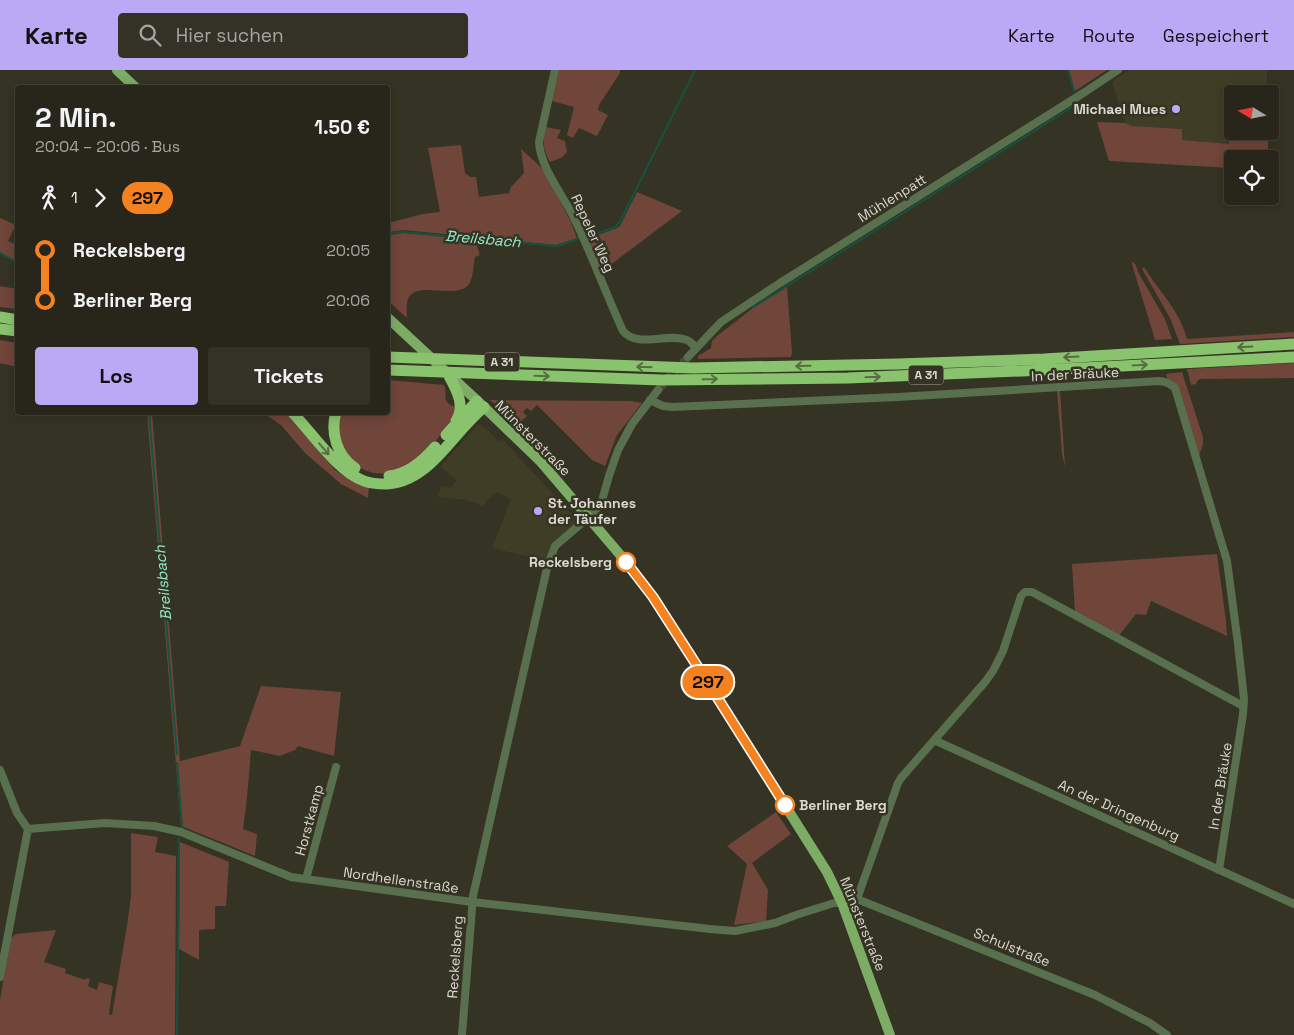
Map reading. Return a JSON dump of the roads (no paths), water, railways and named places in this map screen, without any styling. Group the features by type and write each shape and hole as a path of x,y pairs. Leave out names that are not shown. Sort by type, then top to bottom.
{"highway":[{"path":"0,317 15,320"},
{"path":"0,329 15,331"},
{"name":"A 31","path":"390,357 693,368 888,365 1044,359 1294,344"},
{"name":"A 31","path":"390,370 661,380 848,378 1044,370 1294,356"},
{"path":"390,375 411,371"},
{"path":"335,415 336,445 342,456 352,466 367,475 384,477 397,475 413,467 428,455 459,417 461,406 449,376"},
{"path":"449,431 481,404"},
{"path":"295,415 334,460 353,475 364,481 376,484 395,483 413,477 431,463 475,415 481,404"}],"main road":[{"path":"117,70 133,85"},
{"name":"Münsterstraße","path":"390,320 541,462 628,564 653,597 822,864 842,902 890,1035"}],"street":[{"name":"Repeler Weg","path":"555,70 539,142 539,152 574,217 623,331 634,339 679,338 687,340 696,347"},
{"name":"Mühlenpatt","path":"688,357 720,322 1118,70"},
{"name":"In der Bräuke","path":"650,400 663,406 672,407 1168,382 1175,388 1227,561 1244,699 1244,714 1219,870"},
{"path":"589,517 601,504 618,450 632,424 658,390"},
{"name":"Reckelsberg","path":"462,1035 472,902 547,568 555,546 589,517"},
{"path":"842,902 857,899 898,783 993,671 1021,596 1025,592 1032,592 1243,706"},
{"name":"An der Dringenburg","path":"934,740 1294,904"},
{"name":"Horstkamp","path":"306,879 336,766"},
{"path":"0,770 17,814 28,829 0,977"},
{"name":"Nordhellenstraße","path":"28,829 105,823 154,826 180,832 291,877 472,902 710,929 735,931 775,923 842,902"},
{"name":"Schulstraße","path":"857,899 1095,995 1150,1023 1167,1035"}],"waterway":[{"path":"587,236 614,228 620,222 695,70"},
{"path":"1068,70 1074,91"},
{"path":"753,307 1077,104"},
{"name":"Breilsbach","path":"390,233 403,232 557,246 578,239"},
{"path":"0,253 15,261"},
{"name":"Breilsbach","path":"149,415 177,754"},
{"name":"Breilsbach","path":"177,763 182,830"},
{"name":"Breilsbach","path":"177,1035 179,839"}],"tunnel":[{"path":"658,390 688,357"}],"place":[{"name":"Michael Mues","path":"1176,109"},
{"name":"St. Johannes der Täufer","path":"538,511"},
{"name":"Reckelsberg","path":"626,562"},
{"name":"Berliner Berg","path":"785,805"}]}
